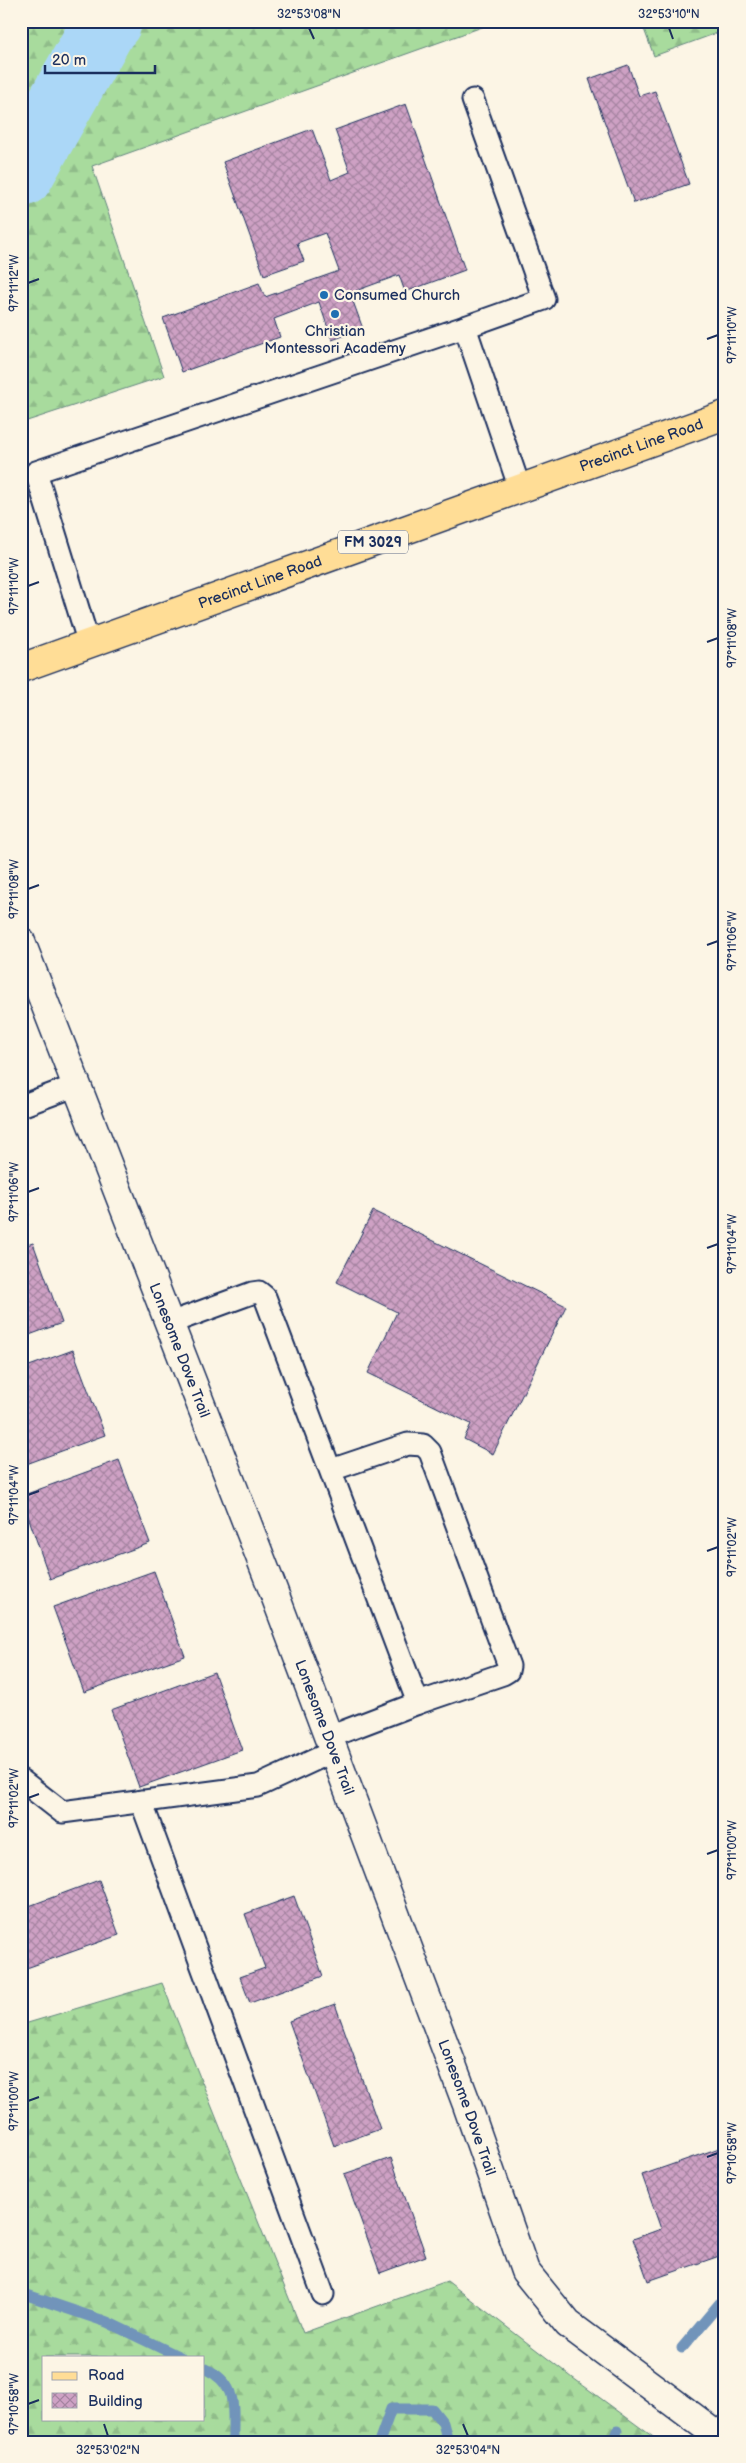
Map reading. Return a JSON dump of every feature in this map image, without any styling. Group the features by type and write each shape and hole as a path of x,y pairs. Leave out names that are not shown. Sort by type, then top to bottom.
{"main road":[{"name":"Precinct Line Road","path":"21,668 725,415"}],"street":[{"name":"Lonesome Dove Trail","path":"21,942 170,1323 331,1744 466,2102 524,2271 568,2324 725,2441"}],"lane":[{"path":"89,644 36,472 466,328 544,299 473,100"},
{"path":"466,328 520,489"},
{"path":"21,1106 77,1085"},
{"path":"170,1323 252,1293 259,1292 265,1296 418,1703"},
{"path":"21,1780 62,1812 258,1786 331,1744 418,1703 508,1671 509,1666 430,1452 423,1445 408,1444 331,1470"},
{"path":"142,1802 323,2294"}],"green space":[{"path":"21,21 499,21 92,166 164,376 21,423"},
{"path":"641,21 725,21 725,30 654,56"},
{"path":"162,1983 303,2333 447,2281 660,2442 21,2442 21,2025"}],"building":[{"path":"628,65 639,96 655,91 689,184 634,203 589,79"},
{"path":"406,104 465,270 405,292 399,275 350,293 363,329 332,340 319,302 274,319 280,337 182,372 163,318 259,283 265,297 339,271 325,233 297,243 304,261 264,275 223,162 312,129 331,180 350,172 335,130"},
{"path":"21,1194 29,1215 21,1218"},
{"path":"373,1211 566,1306 493,1454 464,1439 471,1424 368,1373 397,1312 337,1282"},
{"path":"33,1243 62,1323 21,1338 21,1247"},
{"path":"73,1350 105,1435 21,1466 21,1369"},
{"path":"119,1460 150,1543 50,1579 21,1496"},
{"path":"154,1571 185,1656 84,1692 53,1607"},
{"path":"214,1672 242,1750 139,1787 111,1710"},
{"path":"99,1880 119,1935 21,1970 21,1909"},
{"path":"294,1896 323,1976 250,2003 240,1977 265,1968 245,1914"},
{"path":"335,2004 380,2129 334,2146 289,2021"},
{"path":"725,2146 725,2254 648,2281 633,2239 661,2229 642,2175"},
{"path":"391,2158 426,2256 380,2273 344,2174"}],"waterway":[{"path":"21,174 104,26 109,21"},
{"path":"21,2293 107,2322 178,2356"},
{"path":"682,2348 720,2303 725,2301"},
{"path":"205,2369 224,2382 229,2390 233,2408 233,2442"},
{"path":"379,2442 391,2409 432,2409 443,2423 448,2442"},
{"path":"613,2442 617,2431"}],"place":[{"name":"Consumed Church","path":"324,295"},
{"name":"Christian Montessori Academy","path":"335,314"}]}
